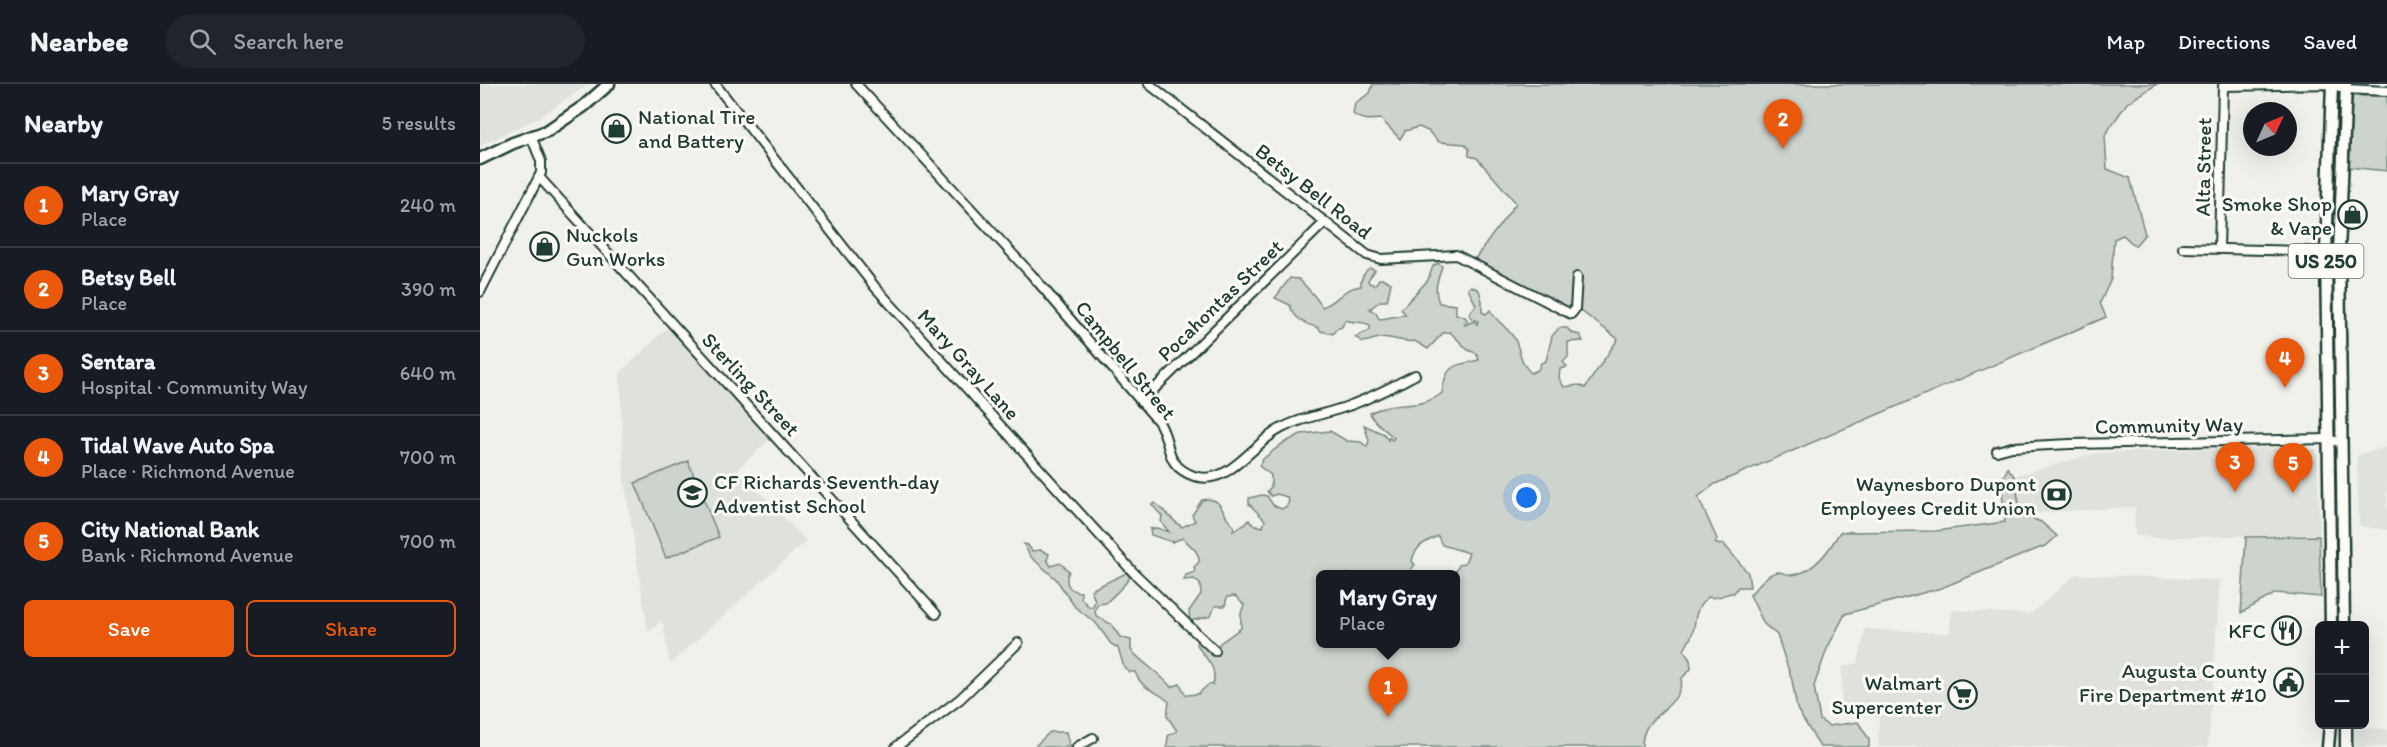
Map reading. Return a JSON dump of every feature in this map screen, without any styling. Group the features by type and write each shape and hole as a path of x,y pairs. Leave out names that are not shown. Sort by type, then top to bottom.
{"main road":[{"path":"480,159 547,131 609,84"},
{"name":"US 250","path":"2331,621 2326,252 2332,84"},
{"name":"US 250","path":"2344,621 2339,252 2345,86"},
{"path":"2328,747 2330,729"},
{"path":"2346,729 2346,747"}],"street":[{"name":"Mary Gray Lane","path":"715,84 875,287 1133,572 1215,651"},
{"name":"Campbell Street","path":"856,84 1031,274 1142,402 1161,426 1168,451 1176,466 1193,475 1209,478 1228,471 1256,445 1284,427 1304,418 1346,407 1415,375"},
{"name":"Betsy Bell Road","path":"1149,84 1363,253 1381,259 1456,255 1568,314 1575,309 1577,277"},
{"path":"2332,84 2387,91"},
{"name":"Alta Street","path":"2219,249 2223,86 2332,84"},
{"path":"480,292 539,177 542,164 531,136"},
{"name":"Sterling Street","path":"539,177 936,614"},
{"name":"Pocahontas Street","path":"1142,402 1324,223"},
{"path":"2183,248 2339,252"},
{"name":"Community Way","path":"1997,451 2012,447 2070,444 2328,439 2342,443"},
{"path":"896,747 960,699 1018,643"},
{"path":"1077,747 1093,738"}],"shaded area":[{"path":"480,84 589,84 538,118 480,146"},
{"path":"1373,84 2157,84 2127,103 2105,135 2107,169 2130,178 2145,234 2135,246 2123,235 2114,239 2111,279 2100,303 2106,317 1715,484 1698,497 1717,539 1715,543 1720,545 1723,543 1748,573 1750,587 1738,587 1734,593 1717,598 1708,597 1699,607 1693,631 1684,650 1690,660 1691,669 1682,678 1680,690 1675,698 1648,726 1643,735 1642,747 1167,747 1168,736 1177,731 1167,716 1169,702 1146,687 1135,672 1129,672 1124,667 1118,648 1111,644 1096,623 1075,607 1056,579 1030,556 1024,544 1028,545 1032,551 1041,550 1049,554 1047,560 1051,566 1060,563 1069,571 1068,585 1073,590 1081,592 1081,598 1089,607 1093,607 1095,601 1091,590 1126,573 1130,576 1106,603 1098,604 1095,610 1096,616 1111,624 1120,637 1131,640 1131,650 1171,687 1180,684 1186,695 1198,694 1209,684 1213,685 1214,677 1212,666 1196,642 1200,641 1216,653 1220,643 1241,628 1241,613 1244,605 1235,596 1227,597 1225,606 1215,606 1211,616 1190,621 1189,611 1201,594 1200,584 1194,579 1184,580 1186,575 1195,572 1194,567 1199,562 1199,558 1194,548 1183,538 1172,542 1151,535 1150,529 1157,528 1169,532 1161,522 1162,516 1152,505 1155,503 1182,527 1195,521 1192,515 1202,500 1209,499 1221,507 1234,526 1233,531 1249,520 1252,524 1263,527 1265,520 1249,504 1249,498 1267,496 1273,505 1281,509 1286,507 1289,502 1287,497 1277,494 1271,496 1267,491 1271,487 1271,475 1259,466 1263,459 1282,444 1301,434 1330,431 1347,441 1361,442 1367,447 1369,440 1364,425 1384,434 1388,440 1389,437 1392,440 1394,438 1377,423 1370,413 1388,407 1433,399 1442,393 1446,376 1452,368 1479,360 1476,353 1468,350 1450,332 1443,333 1428,349 1415,341 1388,338 1363,342 1355,337 1370,330 1370,325 1364,323 1345,320 1342,327 1336,329 1333,334 1321,331 1300,320 1290,305 1275,298 1290,278 1299,279 1322,307 1344,292 1361,286 1366,272 1370,268 1375,270 1368,280 1369,283 1375,285 1379,279 1384,279 1391,283 1387,301 1380,301 1370,309 1379,319 1382,319 1406,315 1401,309 1428,280 1433,266 1438,263 1442,266 1436,288 1439,303 1456,305 1456,314 1465,317 1468,321 1464,323 1465,325 1474,321 1477,324 1478,321 1471,318 1469,314 1476,305 1468,289 1471,286 1479,290 1482,312 1486,314 1490,310 1512,335 1531,373 1538,370 1541,363 1546,361 1552,336 1559,328 1567,328 1572,333 1580,335 1583,341 1568,342 1568,357 1563,362 1567,367 1560,369 1559,378 1564,387 1579,385 1585,388 1618,339 1577,308 1568,308 1474,260 1516,203 1477,158 1469,156 1469,149 1465,144 1439,142 1428,131 1419,127 1405,131 1400,139 1381,119 1363,119 1353,114 1355,103 1370,93"},
{"path":"2352,96 2387,96 2387,171 2348,167"},
{"name":"CF Richards Seventh-day Adventist School","path":"668,327 769,440 738,469 806,541 670,664 662,621 648,633 624,479 620,373"},
{"path":"2387,447 2387,530 2359,526 2357,455"},
{"path":"2230,448 2317,449 2320,534 2155,538 2135,535 2135,507 2021,514 2014,476 2096,453"},
{"path":"688,461 719,537 666,558 635,483"},
{"path":"2008,468 2014,476 2021,514 2041,522 2057,536 2047,545 1941,588 1845,614 1827,649 1814,686 1820,720 1829,726 1858,722 1869,739 1869,747 1820,747 1797,709 1792,680 1777,635 1764,624 1750,595 1762,581 1774,573 1792,575 1807,570 1826,553 1840,532 1936,531 2005,522 2001,481"},
{"path":"2319,536 2321,597 2276,593 2241,613 2246,537"},
{"path":"2076,574 2220,580 2208,747 1878,747 1879,718 1841,711 1842,667 1858,663 1865,629 1949,633 1952,610 2030,614"},
{"path":"2355,729 2387,729 2387,747 2355,747"},
{"path":"1050,732 1066,732 1070,747 1034,747"}],"place":[{"name":"National Tire and Battery","path":"617,128"},
{"name":"Betsy Bell","path":"1783,149"},
{"name":"Smoke Shop & Vape","path":"2353,215"},
{"name":"Nuckols Gun Works","path":"545,246"},
{"name":"Tidal Wave Auto Spa","path":"2285,388"},
{"name":"Sentara","path":"2235,492"},
{"name":"CF Richards Seventh-day Adventist School","path":"693,493"},
{"name":"City National Bank","path":"2293,493"},
{"name":"Waynesboro Dupont Employees Credit Union","path":"2057,495"},
{"name":"KFC","path":"2287,630"},
{"name":"Augusta County Fire Department #10","path":"2288,682"},
{"name":"Walmart Supercenter","path":"1963,694"},
{"name":"Mary Gray","path":"1388,717"}]}
